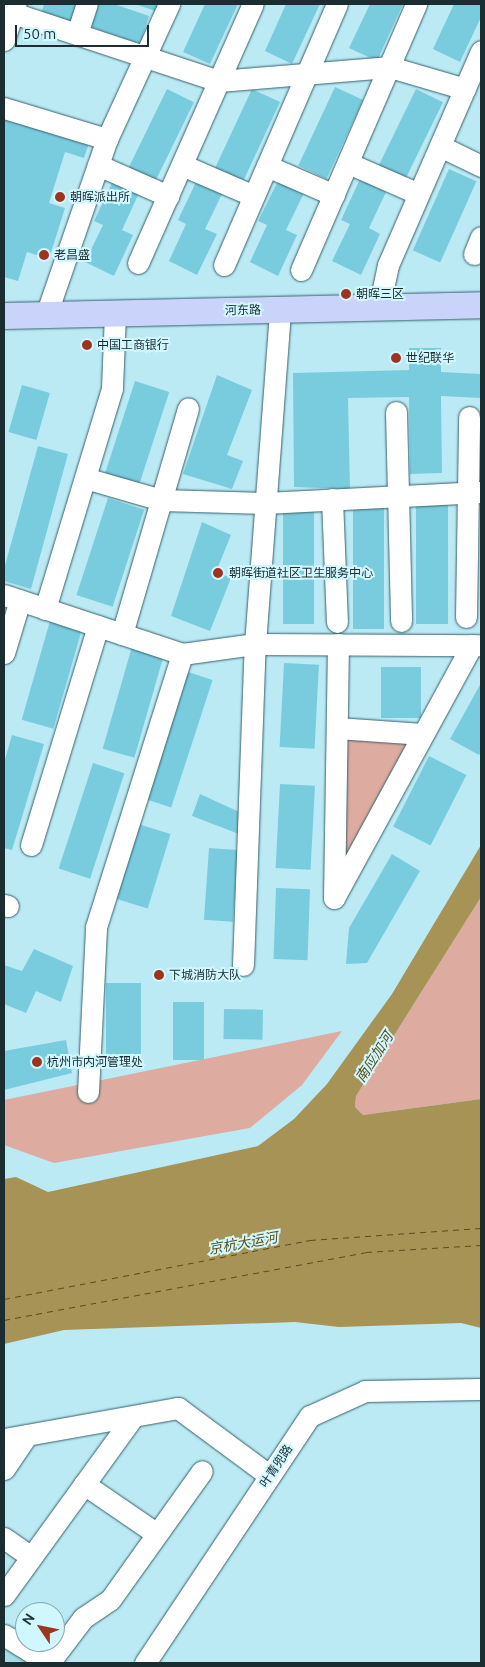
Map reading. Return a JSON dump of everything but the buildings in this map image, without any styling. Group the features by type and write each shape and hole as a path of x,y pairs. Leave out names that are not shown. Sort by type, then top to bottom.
{"main road":[{"name":"河东路","path":"4,316 481,305"}],"street":[{"path":"77,34 87,4"},
{"path":"46,315 106,139 169,4"},
{"path":"138,263 253,4"},
{"path":"224,266 337,4"},
{"path":"301,270 416,4"},
{"path":"4,40 11,9 77,34 219,81 390,67 465,89"},
{"path":"379,308 388,264 481,53"},
{"path":"4,108 106,139"},
{"path":"440,146 481,166"},
{"path":"348,163 419,194"},
{"path":"182,164 254,196"},
{"path":"98,165 168,196"},
{"path":"267,166 334,195"},
{"path":"243,964 255,644 280,310"},
{"path":"45,608 112,388 115,313"},
{"path":"122,634 188,408"},
{"path":"396,412 401,621"},
{"path":"466,617 474,492 469,417"},
{"path":"85,478 161,500 265,503 474,492"},
{"path":"332,499 337,622"},
{"path":"4,652 12,597 182,654 255,644 477,645"},
{"path":"31,846 98,626"},
{"path":"338,644 334,898 423,734 477,645"},
{"path":"88,1092 96,928 182,654"},
{"path":"337,728 423,734"},
{"name":"叶青兜路","path":"145,1663 310,1416 365,1391 481,1390"},
{"path":"4,1439 178,1408 270,1476"},
{"path":"4,1595 133,1416"},
{"path":"4,1469 27,1435"},
{"path":"4,1635 49,1663 83,1618 110,1600 202,1471"},
{"path":"84,1484 157,1534"},
{"path":"4,1538 31,1557"}],"shaded area":[{"path":"345,739 410,740 343,870"},
{"path":"481,897 481,1099 363,1115 355,1107 356,1096"},
{"path":"342,1031 302,1085 250,1128 54,1163 4,1145 4,1100"},
{"path":"4,1647 29,1663 4,1663"}],"water":[{"path":"481,845 481,897 356,1096 355,1107 363,1115 481,1099 481,1328 461,1323 339,1327 295,1322 64,1330 4,1344 4,1179 16,1177 48,1192 258,1146 294,1119 327,1084 392,994"}],"ferry route":[{"path":"4,1299 310,1240 481,1228"},
{"path":"4,1320 366,1252 481,1245"}],"place":[{"name":"朝晖派出所","path":"60,197"},
{"name":"老昌盛","path":"44,255"},
{"name":"朝晖三区","path":"346,294"},
{"name":"中国工商银行","path":"87,345"},
{"name":"世纪联华","path":"396,358"},
{"name":"朝晖街道社区卫生服务中心","path":"218,573"},
{"name":"下城消防大队","path":"159,975"},
{"name":"杭州市内河管理处","path":"37,1062"}],"water label":[{"name":"南应加河","path":"374,1057"},
{"name":"京杭大运河","path":"243,1243"}]}
